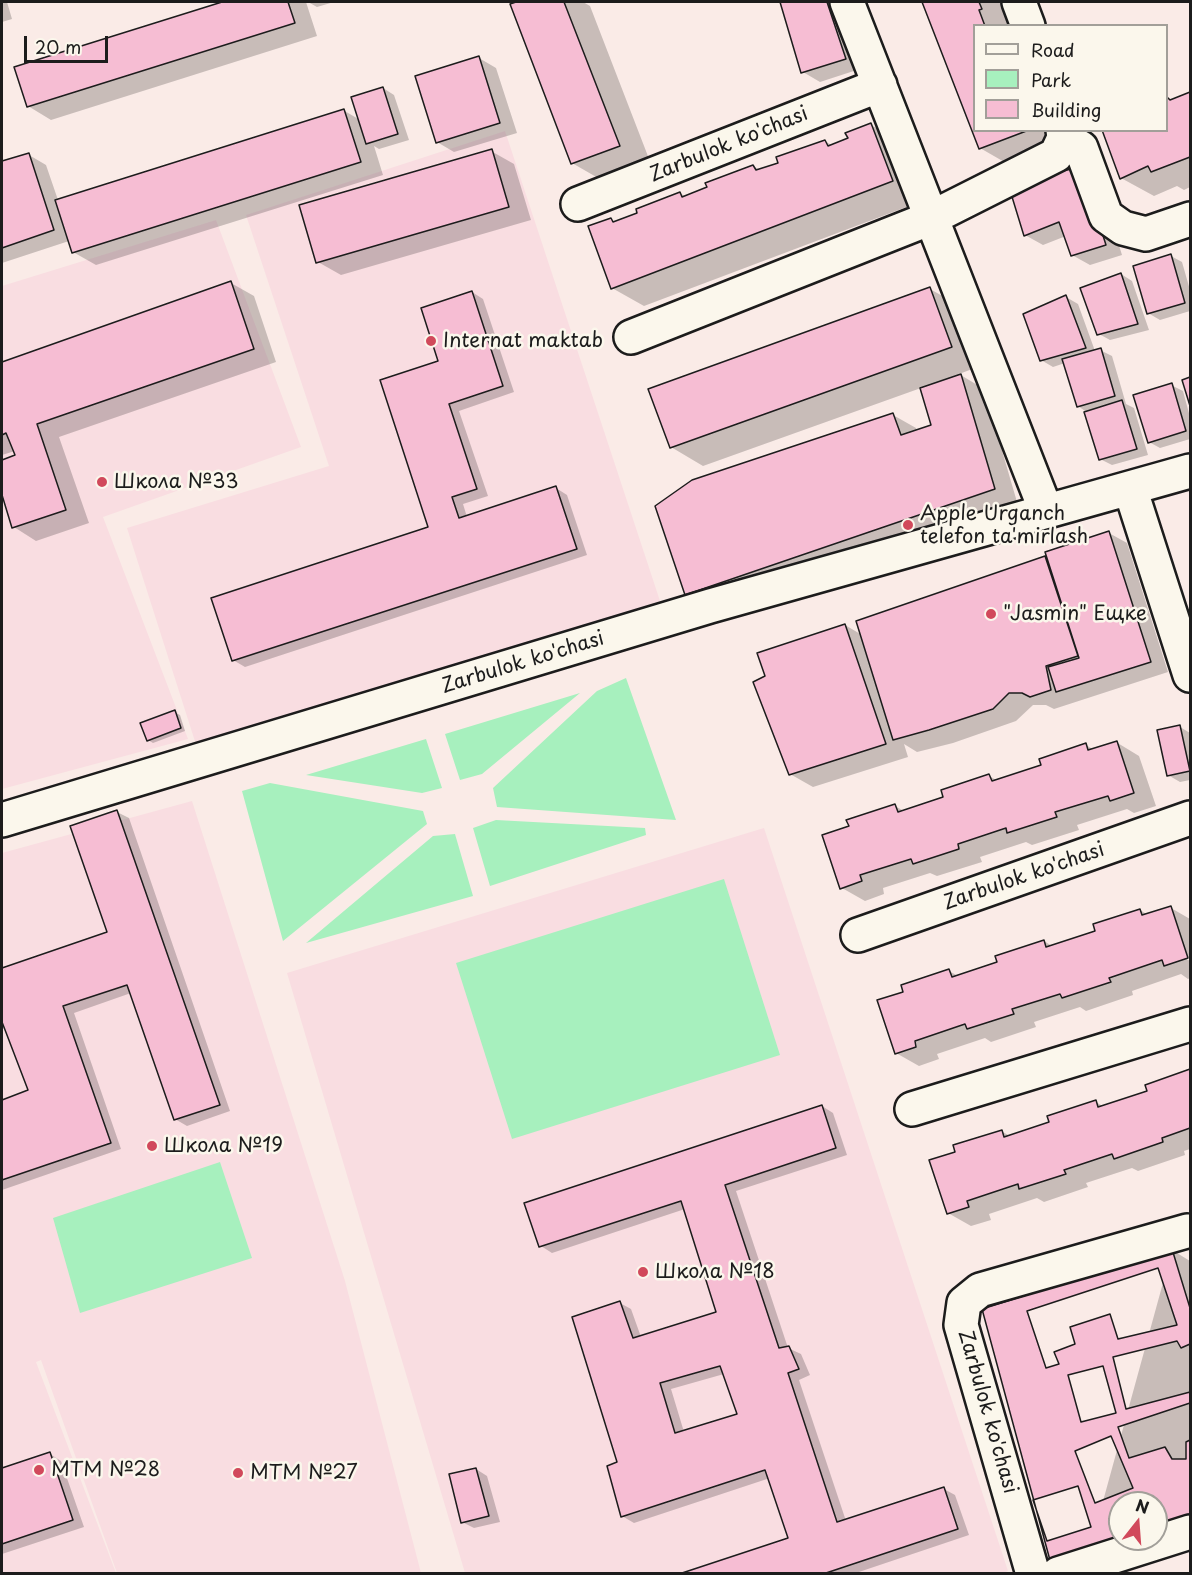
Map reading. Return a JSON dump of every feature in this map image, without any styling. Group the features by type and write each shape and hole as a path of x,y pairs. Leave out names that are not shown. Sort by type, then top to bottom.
{"street":[{"path":"847,2 1046,511"},
{"path":"1019,2 1027,24"},
{"name":"Zarbulok ko'chasi","path":"578,204 880,85"},
{"path":"631,337 932,218 1056,154 1063,134 1081,148 1106,216 1123,228 1146,234 1191,219"},
{"name":"Zarbulok ko'chasi","path":"2,820 710,606 1191,471"},
{"path":"1130,488 1191,675"},
{"name":"Zarbulok ko'chasi","path":"858,935 1191,818"},
{"path":"912,1109 1191,1024"},
{"name":"Zarbulok ko'chasi","path":"1033,1574 961,1325 964,1303 980,1290 1189,1234"},
{"path":"1058,1574 1191,1532"}],"shaded area":[{"name":"Internat maktab","path":"505,131 660,601 199,754 127,528 329,466 246,215"},
{"name":"Школа №33","path":"216,220 301,447 103,517 188,739 2,789 2,286"},
{"path":"192,801 345,1281 421,1573 117,1573 41,1360 36,1362 116,1573 2,1574 2,853"},
{"name":"Школа №18","path":"764,828 1008,1571 1001,1574 465,1573 287,973"}],"green space":[{"path":"626,678 676,820 497,807 493,788 597,691"},
{"path":"580,693 482,774 460,780 445,734"},
{"path":"426,739 442,788 422,793 306,775"},
{"path":"270,783 423,811 427,824 283,941 242,791"},
{"path":"496,820 645,828 646,835 490,886 473,828"},
{"path":"455,834 473,896 306,943 433,836"},
{"path":"724,879 780,1055 512,1139 456,963"},
{"path":"220,1162 252,1258 80,1313 53,1218"}],"building":[{"path":"222,2 288,2 295,23 27,107 14,67"},
{"path":"564,2 620,146 571,164 510,4"},
{"path":"780,2 827,2 846,59 801,73"},
{"path":"922,2 979,2 982,9 979,10 984,24 973,24 973,132 1024,132 979,149"},
{"path":"479,56 500,123 436,143 415,76"},
{"path":"383,87 398,134 366,144 351,97"},
{"path":"1190,92 1190,157 1151,172 1148,166 1120,179 1103,132 1168,132 1168,98 1170,100"},
{"path":"344,109 361,162 72,253 55,200"},
{"path":"871,123 893,181 611,289 588,226 611,218 613,222 637,213 636,209 680,192 682,197 707,187 705,183 753,165 756,170 778,163 776,157 825,140 828,146 848,138 845,133"},
{"path":"492,149 509,207 316,263 299,205"},
{"path":"29,153 54,230 2,248 2,161"},
{"path":"1081,166 1106,245 1071,256 1059,222 1024,236 1009,187"},
{"path":"1171,254 1185,303 1147,314 1133,266"},
{"path":"1121,273 1138,324 1097,335 1080,288"},
{"path":"231,281 254,349 37,424 66,510 12,528 2,495 2,460 15,455 6,433 2,435 2,362"},
{"path":"930,287 952,347 670,448 648,389"},
{"name":"Internat maktab","path":"472,291 503,386 449,404 477,489 452,497 459,518 556,486 577,549 232,661 211,598 428,527 380,380 438,361 421,308"},
{"path":"1066,295 1086,348 1040,361 1023,314"},
{"path":"1101,348 1115,396 1077,407 1062,359"},
{"path":"961,374 995,489 685,595 655,506 692,480 893,413 901,435 931,425 920,388"},
{"path":"1190,377 1190,406 1182,380"},
{"path":"1172,383 1186,431 1148,443 1133,395"},
{"path":"1122,400 1137,449 1099,460 1084,412"},
{"path":"1109,531 1151,662 1056,692 1048,667 1079,658 1045,552"},
{"path":"1045,556 1078,656 1046,666 1051,690 1030,697 1022,693 1009,693 993,709 893,740 856,621"},
{"path":"845,624 886,744 789,775 753,682 765,676 757,653"},
{"path":"175,710 181,728 147,741 140,723"},
{"path":"1180,725 1190,771 1167,776 1157,730"},
{"path":"1117,741 1134,793 1110,801 1108,796 1055,812 1057,817 1007,833 1006,828 958,844 959,849 913,864 911,859 860,875 862,881 840,889 822,835 849,826 846,820 895,804 898,812 943,797 941,790 989,774 992,781 1041,765 1039,759 1086,743 1088,750"},
{"path":"117,810 220,1105 174,1120 127,985 63,1006 111,1143 2,1180 2,1100 28,1090 2,1022 2,968 107,932 70,826"},
{"path":"1171,906 1188,958 1164,966 1162,960 1109,978 1111,982 1062,998 1060,994 1012,1009 1014,1014 967,1029 965,1024 915,1041 916,1047 895,1054 877,1000 903,992 901,985 949,969 952,977 997,962 995,956 1044,940 1046,947 1095,931 1093,924 1140,909 1142,915"},
{"path":"1190,1069 1190,1128 1162,1138 1163,1142 1114,1159 1112,1154 1064,1170 1066,1174 1019,1189 1018,1184 967,1201 969,1207 947,1214 929,1160 955,1152 953,1145 1002,1130 1004,1137 1049,1122 1047,1116 1096,1100 1098,1107 1147,1091 1145,1085"},
{"path":"822,1105 836,1148 725,1185 779,1348 789,1346 799,1369 788,1373 837,1522 944,1487 958,1529 823,1574 679,1574 788,1538 765,1470 621,1517 607,1466 617,1462 572,1317 620,1301 633,1338 716,1312 681,1201 539,1247 524,1203","holes":["720,1366 737,1414 675,1433 660,1383"]},
{"path":"1172,1249 1190,1308 1190,1516 1168,1524 1168,1491 1108,1491 1108,1543 1051,1564 982,1309"},
{"path":"1158,1268 1177,1325 1118,1339 1110,1314 1070,1327 1075,1344 1054,1352 1059,1364 1046,1368 1027,1311"},
{"path":"1177,1341 1181,1348 1190,1344 1190,1392 1126,1409 1113,1357"},
{"path":"1103,1366 1116,1413 1081,1422 1068,1375"},
{"path":"1190,1403 1190,1440 1186,1442 1186,1459 1172,1459 1165,1447 1129,1458 1118,1427"},
{"path":"1111,1436 1133,1488 1125,1491 1108,1491 1108,1498 1095,1503 1075,1451"},
{"name":"MTM №28","path":"50,1452 73,1520 2,1544 2,1468"},
{"path":"476,1468 489,1516 461,1523 449,1474"},
{"path":"1078,1486 1091,1527 1047,1541 1033,1500"}],"place":[{"name":"Internat maktab","path":"431,341"},
{"name":"Школа №33","path":"102,482"},
{"name":"Apple Urganch telefon ta'mirlash","path":"908,525"},
{"name":"\"Jasmin\" Ещке","path":"991,614"},
{"name":"Школа №19","path":"152,1146"},
{"name":"Школа №18","path":"643,1272"},
{"name":"MTM №28","path":"39,1470"},
{"name":"MTM №27","path":"238,1473"}]}
